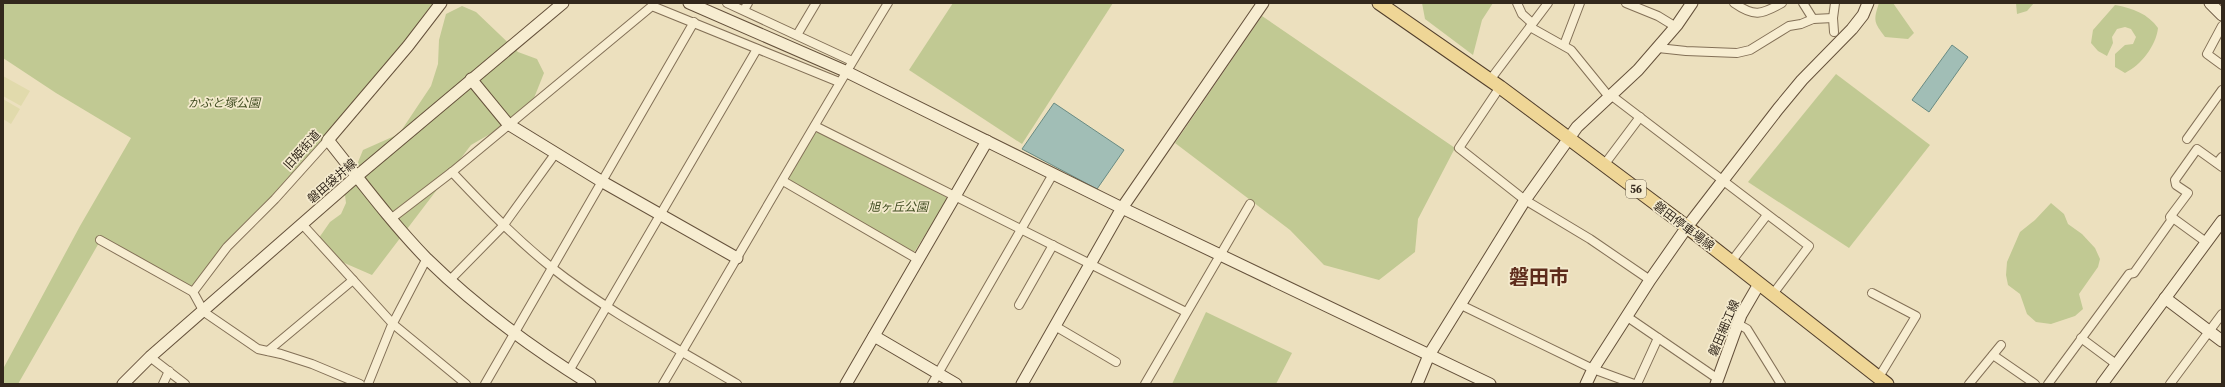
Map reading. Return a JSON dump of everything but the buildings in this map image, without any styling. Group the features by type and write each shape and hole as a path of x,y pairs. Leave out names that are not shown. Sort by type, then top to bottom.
{"main road":[{"name":"磐田停車場線","path":"1379,3 1495,83 1687,227 1883,381"}],"street":[{"name":"旧姫街道","path":"193,292 227,247 275,199 328,140 408,46 441,3"},
{"name":"磐田袋井線","path":"123,384 150,357 204,312 357,176 471,78 563,3"},
{"path":"689,3 845,72 1122,208 1490,384"},
{"path":"728,3 746,7 797,35 852,61"},
{"path":"797,35 816,3"},
{"path":"663,384 783,181 845,72 888,3"},
{"path":"1022,384 1122,208 1263,3"},
{"path":"1517,3 1522,14 1531,25 1571,50 1611,97 1640,117 1722,182 1809,246 1773,294"},
{"path":"1548,3 1531,25 1495,83 1459,148 1525,200 1590,239 1650,280"},
{"path":"1564,45 1580,3"},
{"path":"1626,3 1658,16 1676,27"},
{"path":"1417,384 1429,355 1525,200 1577,127 1611,97 1658,48 1676,27 1692,3"},
{"path":"1734,3 1747,12 1755,14 1769,11 1782,3"},
{"path":"1803,3 1813,19"},
{"path":"1834,32 1833,18 1835,3"},
{"path":"1586,384 1593,369 1626,316 1687,227 1802,80 1852,29 1863,15 1868,3"},
{"path":"2210,3 2222,14"},
{"path":"392,218 452,172 652,6 840,82"},
{"path":"1658,48 1686,52 1737,53 1750,50 1789,26 1801,24 1813,19 1833,18"},
{"path":"485,384 694,22"},
{"path":"2222,26 2207,54 2222,65"},
{"path":"569,371 757,49"},
{"path":"471,78 508,124 601,181 737,258"},
{"path":"2187,139 2222,90"},
{"path":"1604,165 1640,117"},
{"path":"815,126 1186,312"},
{"path":"328,140 392,218 427,258 450,280 514,334 590,384"},
{"path":"846,384 987,141"},
{"path":"2206,242 2170,217 2188,192 2176,184 2175,180 2197,149 2220,162"},
{"path":"450,280 503,226 555,154"},
{"path":"452,172 503,226 552,267 682,352 737,384"},
{"path":"932,384 1053,174"},
{"path":"783,181 919,260"},
{"path":"1145,384 1250,204"},
{"path":"1731,262 1767,215"},
{"path":"2048,384 2128,274 2134,273 2173,218"},
{"path":"2102,384 2222,221"},
{"path":"302,224 393,324 466,384"},
{"path":"100,240 193,292 204,312 258,349 312,364 360,384"},
{"path":"1019,305 1053,245"},
{"path":"368,384 393,324 427,258"},
{"path":"268,351 353,280"},
{"name":"磐田細江線","path":"1717,381 1738,324 1759,284"},
{"path":"1872,293 1916,316 1883,381"},
{"path":"2165,298 2222,341"},
{"path":"1461,304 1593,369 1636,384 1658,338"},
{"path":"2170,384 2222,314"},
{"path":"1626,316 1717,381"},
{"path":"1738,324 1747,329 1781,384"},
{"path":"1055,326 1116,362"},
{"path":"874,336 956,384"},
{"path":"2081,338 2116,364"},
{"path":"1969,384 2001,345"},
{"path":"1993,354 2036,384"},
{"path":"150,357 185,384"},
{"path":"163,384 169,371"}],"shaded area":[{"path":"3,76 30,91 21,106 3,96"},
{"path":"3,99 20,109 11,124 3,119"}],"green space":[{"name":"かぶと塚公園","path":"3,3 442,3 193,292 100,241 18,384 3,384 3,369 80,226 131,138 56,93 3,58"},
{"path":"953,3 1113,3 1022,144 909,70"},
{"path":"1422,3 1493,3 1482,20 1473,55 1425,19"},
{"path":"1879,3 1893,3 1914,33 1908,39 1885,37 1875,18"},
{"path":"2016,3 2034,3 2027,11 2017,14"},
{"path":"2115,5 2140,12 2150,19 2158,28 2157,35 2147,54 2137,65 2125,73 2115,67 2115,54 2125,45 2133,44 2136,37 2131,29 2125,27 2117,29 2112,37 2113,43 2107,56 2098,51 2091,43 2093,30"},
{"path":"462,6 476,12 518,52 537,59 544,73 534,98 497,130 471,145 372,275 326,255 314,245 330,222 341,214 346,203 344,187 356,167 363,150 399,134 431,86 438,64 439,40 446,14"},
{"path":"1262,16 1455,148 1418,219 1415,252 1379,280 1324,265 1290,230 1175,143"},
{"path":"1836,74 1930,145 1849,248 1748,182"},
{"name":"旭ヶ丘公園","path":"820,132 946,197 947,200 915,251 912,252 790,181 789,177 815,133"},
{"path":"2051,203 2064,214 2068,224 2082,234 2095,248 2100,259 2098,267 2079,294 2083,309 2075,316 2051,324 2036,322 2027,314 2020,294 2008,285 2006,275 2007,262 2020,232 2035,220"},
{"path":"1206,312 1292,353 1276,384 1172,384"}],"water":[{"path":"1952,45 1968,57 1929,112 1912,100"},
{"path":"1054,103 1124,150 1097,189 1022,149"}],"district":[{"name":"磐田市","path":"1539,277"}]}
